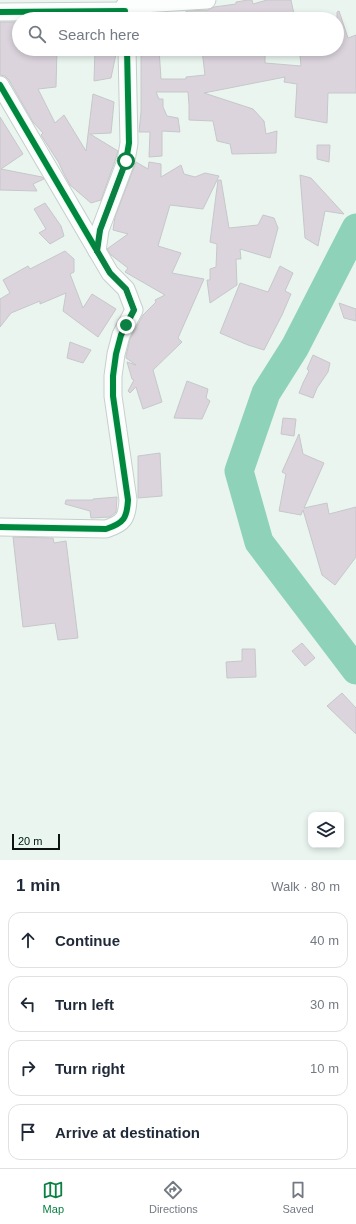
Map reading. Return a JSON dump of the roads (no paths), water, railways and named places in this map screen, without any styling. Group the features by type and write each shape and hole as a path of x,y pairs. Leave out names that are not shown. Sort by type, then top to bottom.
{"street":[{"path":"0,12 125,9 207,0"},
{"path":"97,251 100,230 126,161 129,143 127,56"},
{"path":"0,85 110,273 126,289 134,310 121,335 116,354 113,376 113,396 128,500 128,512 123,520 117,525 106,529 0,527"}],"waterway":[{"path":"356,228 295,347 266,393 239,471 259,542 356,670"}]}
